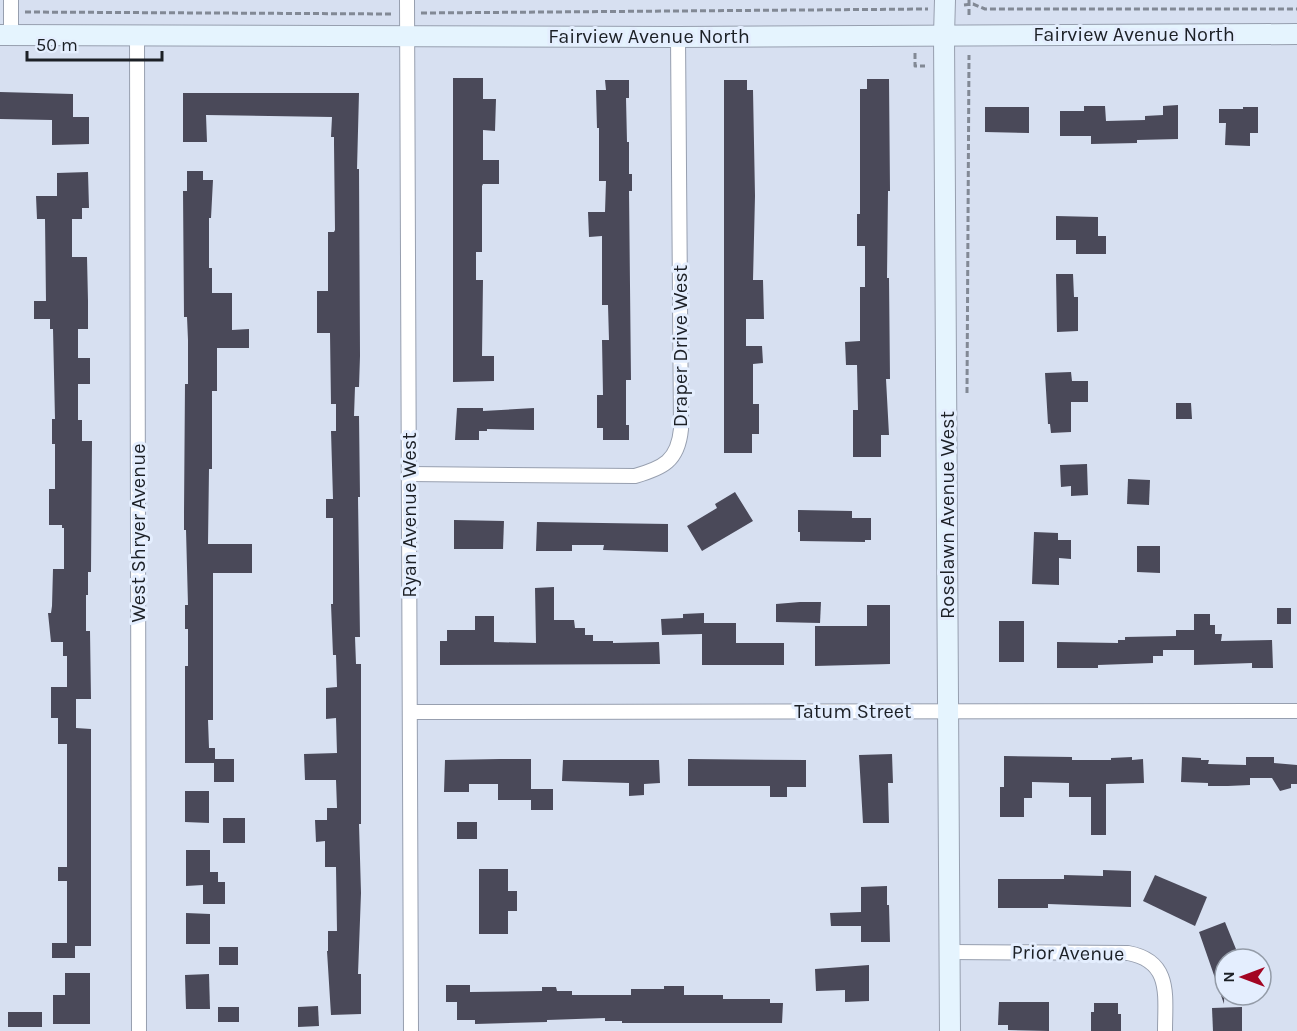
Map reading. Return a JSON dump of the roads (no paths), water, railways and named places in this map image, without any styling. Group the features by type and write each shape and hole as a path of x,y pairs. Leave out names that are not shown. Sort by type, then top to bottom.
{"street":[{"name":"Roselawn Avenue West","path":"945,4 950,1031"},
{"path":"5,35 11,6"},
{"name":"Ryan Avenue West","path":"407,7 411,1031"},
{"name":"Fairview Avenue North","path":"5,35 678,37 1297,34"},
{"name":"West Shryer Avenue","path":"137,35 139,1031"},
{"name":"Draper Drive West","path":"409,474 635,476 664,466 673,456 681,429 678,37"},
{"name":"Tatum Street","path":"410,712 1297,711"},
{"name":"Prior Avenue","path":"950,952 1128,953 1140,955 1160,972 1165,990 1165,1031"}]}
